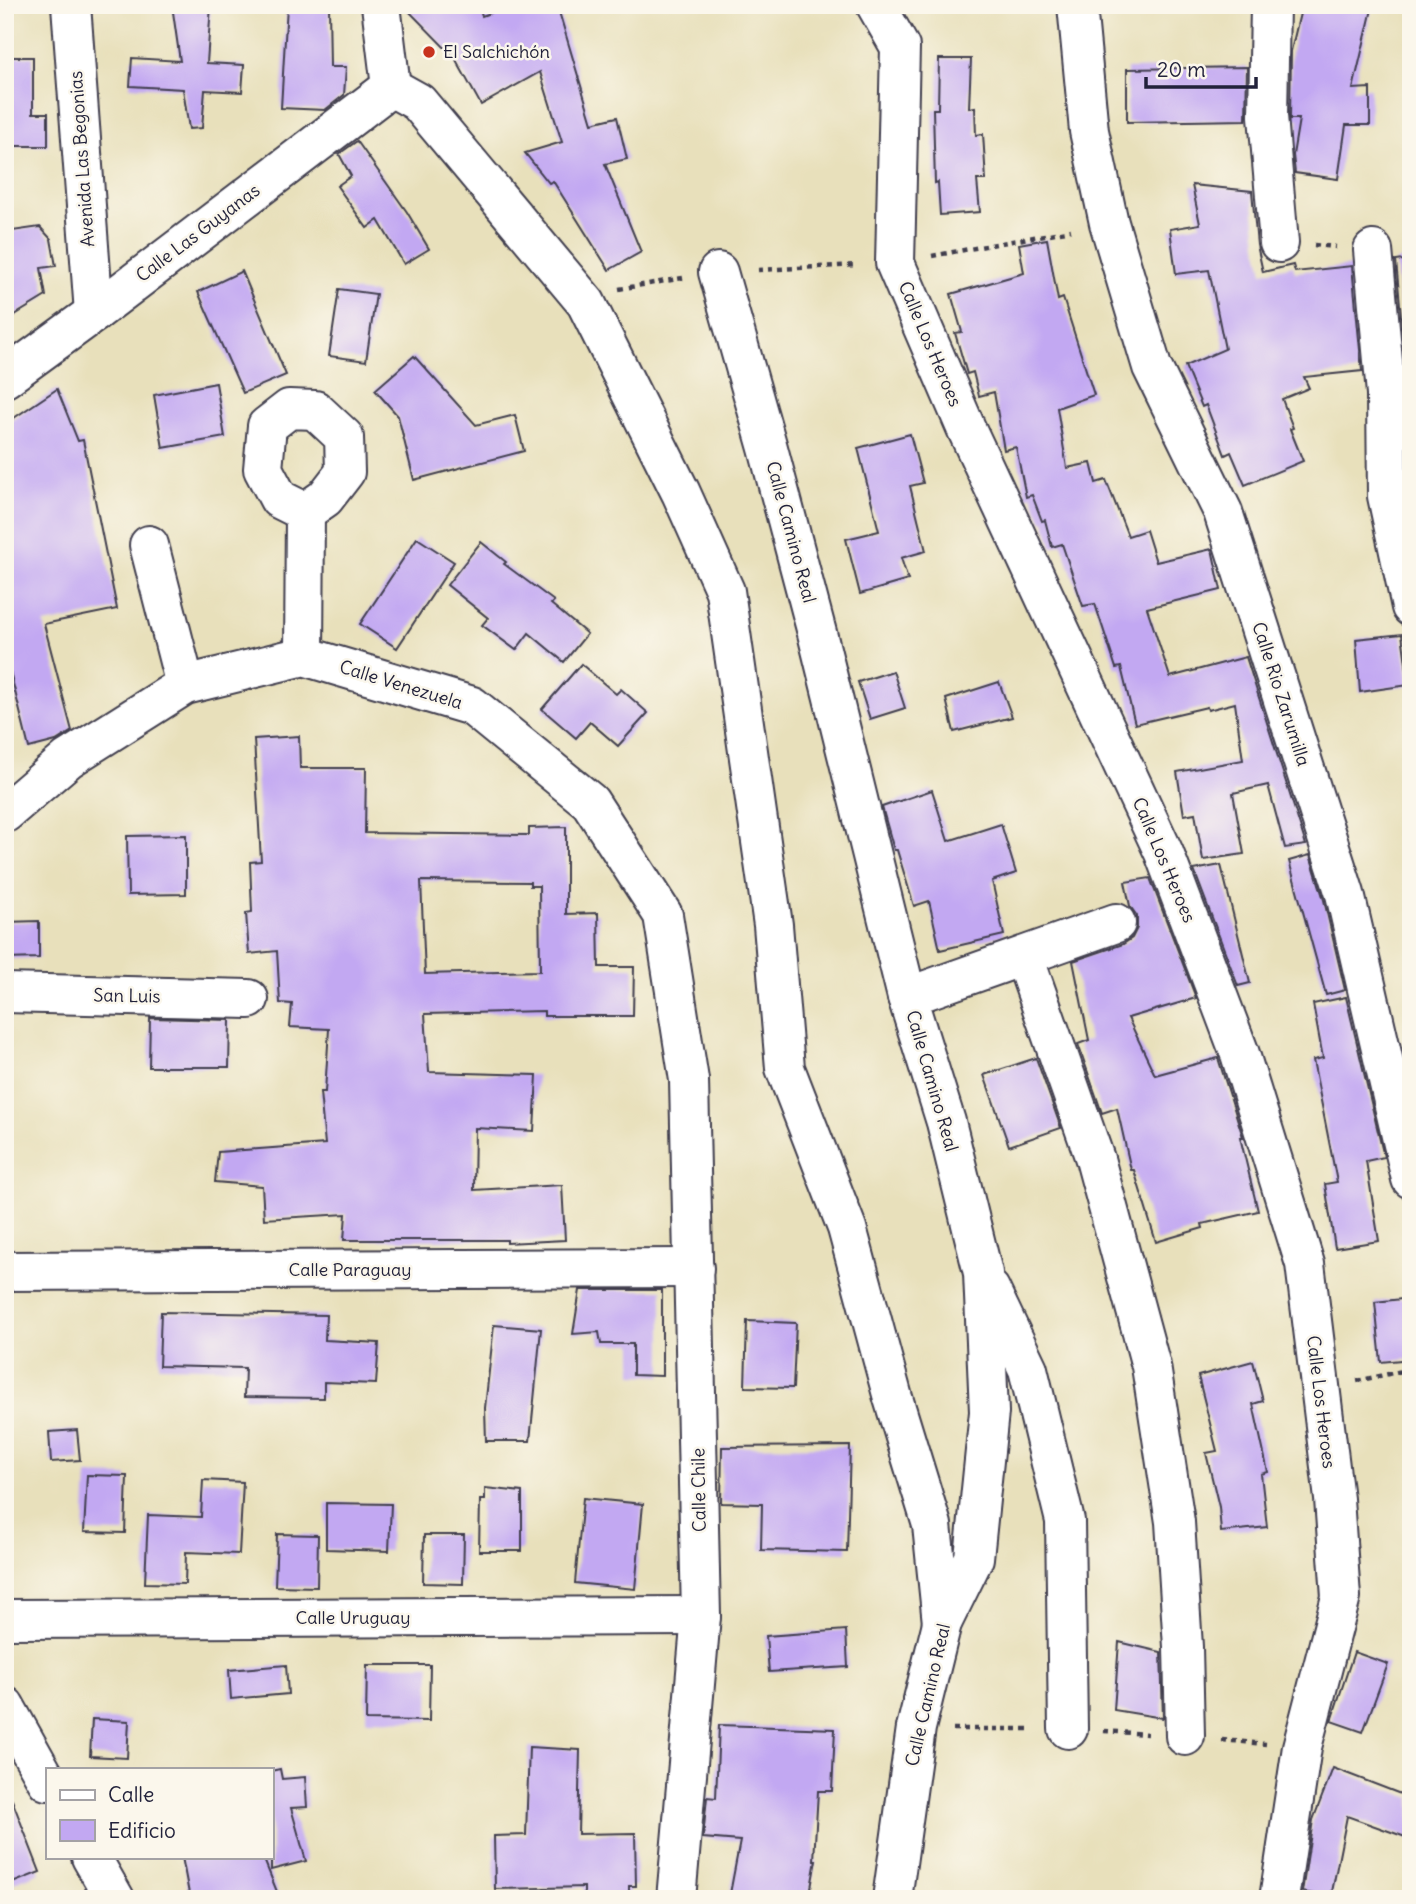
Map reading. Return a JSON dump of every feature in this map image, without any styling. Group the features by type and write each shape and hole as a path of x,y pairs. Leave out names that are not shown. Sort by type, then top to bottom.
{"street":[{"name":"Avenida Las Begonias","path":"71,5 94,313"},
{"path":"381,5 391,87 418,102 586,303 681,493 725,591 774,925 785,1068 847,1228 893,1398 932,1525 942,1623"},
{"name":"Calle Los Heroes","path":"876,5 900,47 895,263 966,428 1164,853 1231,1029 1304,1264 1335,1499 1341,1597 1302,1747 1279,1899"},
{"name":"Calle Rio Zarumilla","path":"1077,5 1089,131 1109,223 1152,368 1223,512 1345,894 1411,1179"},
{"path":"1270,5 1268,117 1279,243"},
{"name":"Calle Las Guyanas","path":"5,378 391,87"},
{"path":"1373,250 1385,394 1387,496 1411,607"},
{"name":"Calle Camino Real","path":"718,272 817,633 907,997 946,1122 983,1273 989,1412 974,1558 942,1623 916,1728 892,1899"},
{"path":"5,813 68,758 185,685 304,656 305,512"},
{"path":"149,545 185,685"},
{"name":"Calle Venezuela","path":"304,656 472,706 590,802 663,915 689,1080"},
{"path":"907,997 1116,923"},
{"path":"1024,957 1095,1159 1151,1366 1175,1522 1183,1647 1185,1737"},
{"name":"San Luis","path":"5,993 249,999"},
{"name":"Calle Chile","path":"676,1899 701,1616 689,1080"},
{"name":"Calle Paraguay","path":"5,1271 694,1268"},
{"path":"983,1273 1028,1369 1065,1521 1068,1729"},
{"name":"Calle Uruguay","path":"5,1619 701,1616"},
{"path":"5,1706 46,1779"},
{"path":"92,1858 115,1899"}],"path":[{"path":"586,303 614,289 718,272 895,263 1109,223"},
{"path":"1319,1390 1411,1369"},
{"path":"916,1728 1068,1729 1302,1747"}],"building":[{"path":"172,5 211,5 207,63 244,65 242,92 205,90 202,128 189,129 183,89 130,86 132,58 180,61"},
{"path":"287,5 329,5 330,67 346,67 344,95 325,110 281,108"},
{"path":"403,5 479,5 482,16 512,5 557,5 592,123 617,117 627,159 605,164 641,252 609,270 553,181 549,183 525,153 562,142 540,72 481,105 455,58"},
{"path":"1302,5 1373,5 1353,89 1370,88 1370,125 1346,125 1338,179 1295,173 1293,155 1299,119 1290,119 1291,51"},
{"path":"5,57 33,57 33,113 48,113 48,146 5,146"},
{"path":"939,59 971,59 969,108 975,107 976,135 983,134 986,180 977,180 980,212 940,215 938,182 935,183 933,109 938,109"},
{"path":"1247,67 1246,120 1127,122 1127,69"},
{"path":"357,141 407,212 429,249 404,264 378,220 367,228 337,186 351,176 339,154"},
{"path":"1192,185 1252,191 1257,245 1263,272 1293,265 1295,272 1352,266 1362,371 1304,377 1309,388 1282,399 1303,461 1245,485 1231,452 1225,455 1206,405 1202,407 1185,366 1225,349 1209,270 1176,274 1170,229 1200,224"},
{"path":"40,227 51,239 56,266 41,268 46,296 5,321 5,232"},
{"path":"1047,239 1058,300 1063,298 1094,395 1057,408 1067,468 1091,463 1096,483 1106,480 1128,536 1146,530 1156,562 1212,549 1221,590 1147,608 1170,677 1246,657 1306,845 1285,848 1268,785 1233,793 1244,854 1203,860 1195,813 1184,815 1177,772 1243,760 1235,703 1135,724 1121,667 1116,668 1095,604 1083,606 1062,544 1052,547 1045,520 1042,521 1032,495 1026,497 1016,447 1004,450 994,392 979,396 973,372 967,374 955,333 962,332 951,294 1024,273 1019,244"},
{"path":"1411,259 1411,420 1408,420 1408,392 1396,261"},
{"path":"242,271 286,375 243,393 198,292"},
{"path":"339,289 376,294 366,361 329,356"},
{"path":"414,356 476,425 515,415 524,451 414,480 398,416 375,390"},
{"path":"216,383 225,437 163,448 154,395"},
{"path":"57,389 78,441 83,440 117,609 44,624 72,731 56,741 29,748 5,651 5,424"},
{"path":"910,434 923,483 910,486 926,551 901,558 908,580 860,594 846,539 879,531 858,448"},
{"path":"417,538 454,562 397,648 360,624"},
{"path":"481,542 506,562 504,564 554,601 551,604 587,634 564,662 529,633 516,650 482,625 488,618 447,585"},
{"path":"1402,634 1409,685 1360,692 1356,639"},
{"path":"581,664 616,694 621,689 648,713 618,746 590,722 576,738 542,709"},
{"path":"893,671 905,708 870,719 858,682"},
{"path":"999,682 1012,717 954,732 946,699"},
{"path":"299,736 300,768 366,768 365,833 529,835 529,828 566,827 566,914 598,913 599,967 634,967 633,1016 544,1016 544,1011 425,1014 429,1072 537,1075 534,1131 475,1128 474,1190 562,1185 565,1240 507,1243 507,1240 344,1240 346,1214 264,1219 262,1186 215,1182 218,1152 325,1144 320,1092 325,1092 329,1029 290,1027 292,1004 280,1003 277,951 249,954 246,913 252,912 250,862 261,861 254,739","holes":["421,881 530,882 530,886 539,886 540,971 425,974"]},
{"path":"932,790 948,841 1001,824 1016,873 992,881 1004,935 940,950 929,901 914,906 882,807"},
{"path":"186,835 186,894 128,895 127,836"},
{"path":"1310,855 1324,900 1345,990 1326,995 1289,861"},
{"path":"1221,865 1250,983 1238,986 1194,870"},
{"path":"1150,878 1196,998 1128,1018 1155,1075 1218,1058 1243,1137 1240,1137 1258,1211 1202,1224 1203,1228 1156,1242 1134,1170 1131,1170 1117,1108 1102,1113 1078,1044 1089,1040 1073,961 1123,944 1132,938 1137,928 1137,916 1130,906 1125,882"},
{"path":"39,921 39,958 5,959 5,922"},
{"path":"1346,997 1384,1157 1366,1161 1379,1241 1335,1248 1325,1184 1337,1182 1313,1060 1323,1058 1313,1004"},
{"path":"150,1018 230,1020 229,1067 149,1067"},
{"path":"1036,1058 1061,1128 1009,1146 984,1075"},
{"path":"580,1290 662,1290 662,1376 633,1375 633,1344 601,1344 599,1332 573,1334"},
{"path":"1411,1298 1411,1359 1381,1362 1375,1302"},
{"path":"161,1312 326,1315 325,1340 379,1343 376,1384 324,1382 324,1398 244,1397 245,1368 159,1366"},
{"path":"747,1321 796,1323 793,1388 745,1387"},
{"path":"494,1325 541,1329 530,1441 486,1441 485,1408"},
{"path":"1253,1361 1263,1401 1253,1404 1268,1472 1261,1474 1267,1527 1221,1532 1219,1507 1206,1453 1217,1451 1198,1376"},
{"path":"77,1430 80,1460 51,1462 49,1432"},
{"path":"850,1446 847,1552 761,1550 762,1504 721,1503 722,1447"},
{"path":"87,1475 127,1476 125,1533 84,1532"},
{"path":"203,1480 243,1482 239,1554 186,1552 185,1584 145,1583 148,1515 201,1517"},
{"path":"485,1488 522,1492 522,1551 479,1551 480,1500 485,1500"},
{"path":"583,1498 643,1504 635,1589 575,1583"},
{"path":"326,1503 391,1504 389,1551 326,1549"},
{"path":"277,1534 318,1535 317,1587 275,1586"},
{"path":"424,1535 464,1535 463,1584 423,1583"},
{"path":"846,1630 848,1667 769,1672 766,1636"},
{"path":"1119,1642 1161,1652 1163,1718 1114,1710"},
{"path":"1354,1652 1388,1664 1363,1732 1331,1721"},
{"path":"286,1665 288,1694 231,1699 229,1670"},
{"path":"367,1665 430,1665 429,1721 366,1720"},
{"path":"92,1719 129,1721 127,1758 90,1756"},
{"path":"719,1725 835,1729 832,1791 818,1791 816,1860 809,1899 729,1899 740,1841 703,1838 707,1797 716,1798"},
{"path":"529,1747 580,1750 578,1834 635,1833 636,1886 629,1886 629,1899 584,1899 584,1887 495,1889 494,1836 526,1835"},
{"path":"1333,1768 1411,1798 1411,1839 1347,1816 1331,1897 1302,1892 1313,1820"},
{"path":"280,1769 282,1779 305,1777 307,1807 291,1808 306,1861 271,1870 273,1858 273,1771"},
{"path":"7,1787 40,1872 5,1886 5,1788"},
{"path":"182,1858 263,1858 280,1899 190,1899"}],"place":[{"name":"El Salchichón","path":"429,52"}]}
